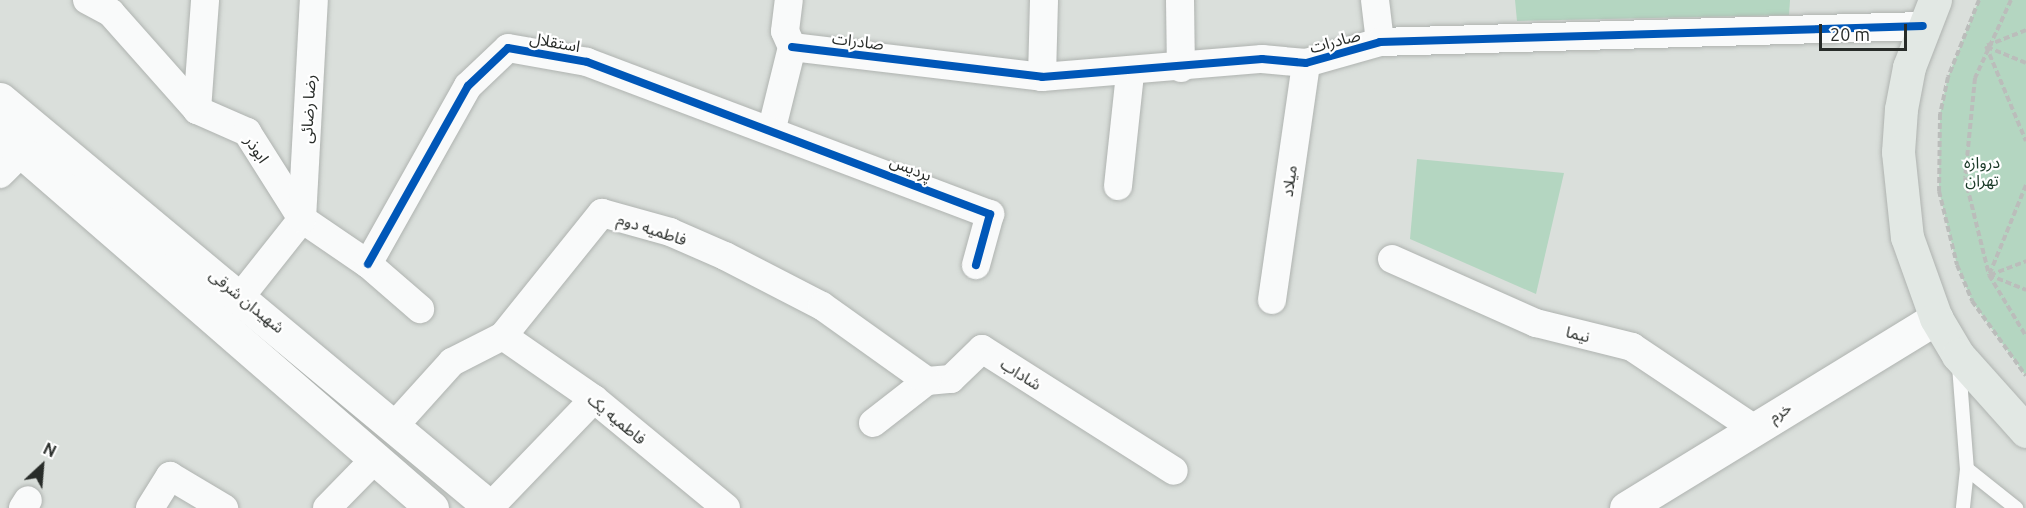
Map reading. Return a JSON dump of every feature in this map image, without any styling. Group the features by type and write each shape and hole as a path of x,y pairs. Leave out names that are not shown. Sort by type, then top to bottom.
{"main road":[{"path":"1929,13 1909,66 1898,152 1907,237 1936,318 1958,355 2026,431"},
{"name":"شهیدان شرقی","path":"0,99 396,424 491,508"},
{"name":"شهیدان شرقی","path":"11,142 374,460 432,508"},
{"name":"خرم","path":"1626,508 1753,428 1936,318"}],"street":[{"name":"ابوذر","path":"87,0 111,13 197,110 247,132 302,219 368,264 420,309"},
{"path":"197,110 205,0"},
{"name":"رضا رضائی","path":"302,219 314,0"},
{"path":"772,128 792,47 785,31 789,0"},
{"path":"1042,77 1044,0"},
{"path":"1180,0 1181,68"},
{"path":"1375,0 1380,42"},
{"name":"صادرات","path":"792,47 1042,77 1130,74 1262,59 1306,63 1380,42 1929,13"},
{"name":"استقلال","path":"368,264 468,86 508,48 587,62 772,128"},
{"name":"میلاد","path":"1272,300 1306,63"},
{"path":"1118,186 1130,74"},
{"name":"پردیس","path":"772,128 990,214 976,265"},
{"path":"0,174 11,142"},
{"name":"فاطمیه دوم","path":"396,424 452,362 503,336 603,213 670,232 725,256 822,306 927,381"},
{"path":"241,296 302,219"},
{"name":"نیما","path":"1392,259 1536,323 1632,347 1753,428"},
{"name":"فاطمیه یک","path":"503,336 594,399 726,508"},
{"name":"شاداب","path":"873,423 927,381 951,379 982,349 1174,471"},
{"path":"491,508 594,399"},
{"path":"327,508 374,460"},
{"path":"150,508 170,476 224,508"}],"lane":[{"path":"1958,355 1967,469 1963,508"},
{"path":"1967,469 2016,508"}],"path":[{"path":"1979,0 1948,77 1940,114 1939,191 1957,265 1972,301 2026,376"},
{"path":"2011,0 1986,46 1965,144 1969,211 1989,275 2026,336"},
{"path":"1986,46 2026,30"},
{"path":"1986,46 2026,63"},
{"path":"1986,46 2026,141"},
{"path":"1989,275 2026,185"},
{"path":"1989,275 2026,261"},
{"path":"1989,275 2026,290"}],"green space":[{"path":"1515,0 1790,0 1789,15 1517,21"},
{"name":"دروازه تهران","path":"1979,0 2026,0 2026,376 1972,301 1957,265 1939,191 1940,114 1948,77"},
{"path":"1417,159 1564,173 1536,294 1410,239"}],"cycle path":[{"path":"792,47 1042,77 1262,59 1306,63 1380,42 1923,26"},
{"path":"368,264 468,86 508,48 587,62 990,214 976,265"}]}
